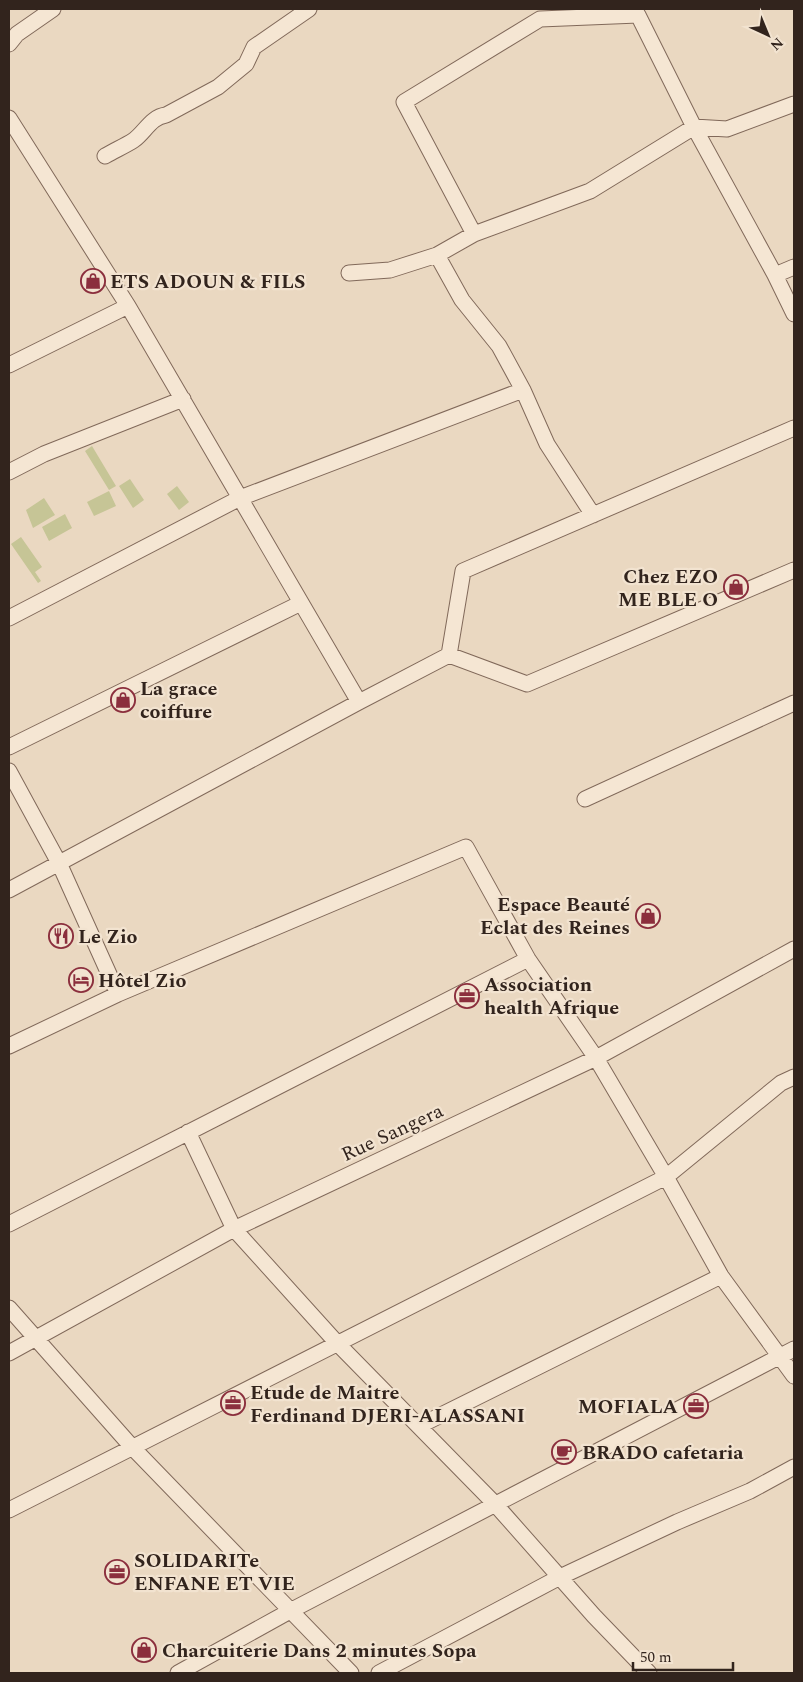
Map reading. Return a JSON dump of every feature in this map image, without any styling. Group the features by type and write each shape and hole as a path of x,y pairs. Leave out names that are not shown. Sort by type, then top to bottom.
{"street":[{"path":"9,44 17,34 53,9"},
{"path":"105,156 135,139 159,116 166,115 218,86 246,64 254,47 309,9"},
{"path":"474,234 404,102 538,14 638,12 694,127 775,275 794,314"},
{"path":"349,274 390,270 437,255 474,234 590,191 694,127 727,129 794,104"},
{"path":"9,118 16,142 128,306 359,702"},
{"path":"437,255 462,300 499,346 523,390 547,444 593,515"},
{"path":"775,275 794,267"},
{"path":"9,365 128,306"},
{"path":"9,618 240,498 523,390"},
{"path":"9,472 44,454 182,399"},
{"path":"449,656 464,571 794,428"},
{"path":"9,890 359,702 449,656 527,684 794,570"},
{"path":"9,747 301,602"},
{"path":"585,799 794,703"},
{"path":"9,771 59,864 118,994"},
{"path":"9,1046 118,994 466,846 528,959 596,1058 666,1177 721,1276 788,1353 794,1376"},
{"name":"Rue Sangera","path":"9,1353 234,1229 596,1058 794,949"},
{"path":"9,1224 528,959"},
{"path":"9,1510 666,1177 782,1083 794,1077"},
{"path":"188,1132 234,1229 337,1343 495,1504 649,1673"},
{"path":"418,1426 721,1276"},
{"path":"9,1308 132,1447 351,1673"},
{"path":"178,1673 290,1611 788,1353"},
{"path":"379,1673 560,1577 677,1522 750,1491 794,1467"}],"shaded area":[{"path":"92,446 116,486 109,490 85,451"},
{"path":"130,479 144,500 133,508 119,486"},
{"path":"177,486 189,502 179,510 167,494"},
{"path":"109,491 116,506 94,516 87,502"},
{"path":"44,498 55,515 33,528 26,510"},
{"path":"65,514 72,528 49,541 42,527"},
{"path":"21,537 42,567 35,572 41,581 38,583 11,544"}],"place":[{"name":"ETS ADOUN & FILS","path":"93,281"},
{"name":"Chez EZO ME BLE O","path":"736,587"},
{"name":"La grace coiffure","path":"123,700"},
{"name":"Espace Beauté Eclat des Reines","path":"648,916"},
{"name":"Le Zio","path":"61,936"},
{"name":"Hôtel Zio","path":"81,980"},
{"name":"Association health Afrique","path":"467,996"},
{"name":"Etude de Maitre Ferdinand DJERI-ALASSANI","path":"233,1403"},
{"name":"MOFIALA","path":"696,1406"},
{"name":"BRADO cafetaria","path":"564,1452"},
{"name":"SOLIDARITe ENFANE ET VIE","path":"117,1572"},
{"name":"Charcuiterie Dans 2 minutes Sopa","path":"144,1650"}]}
